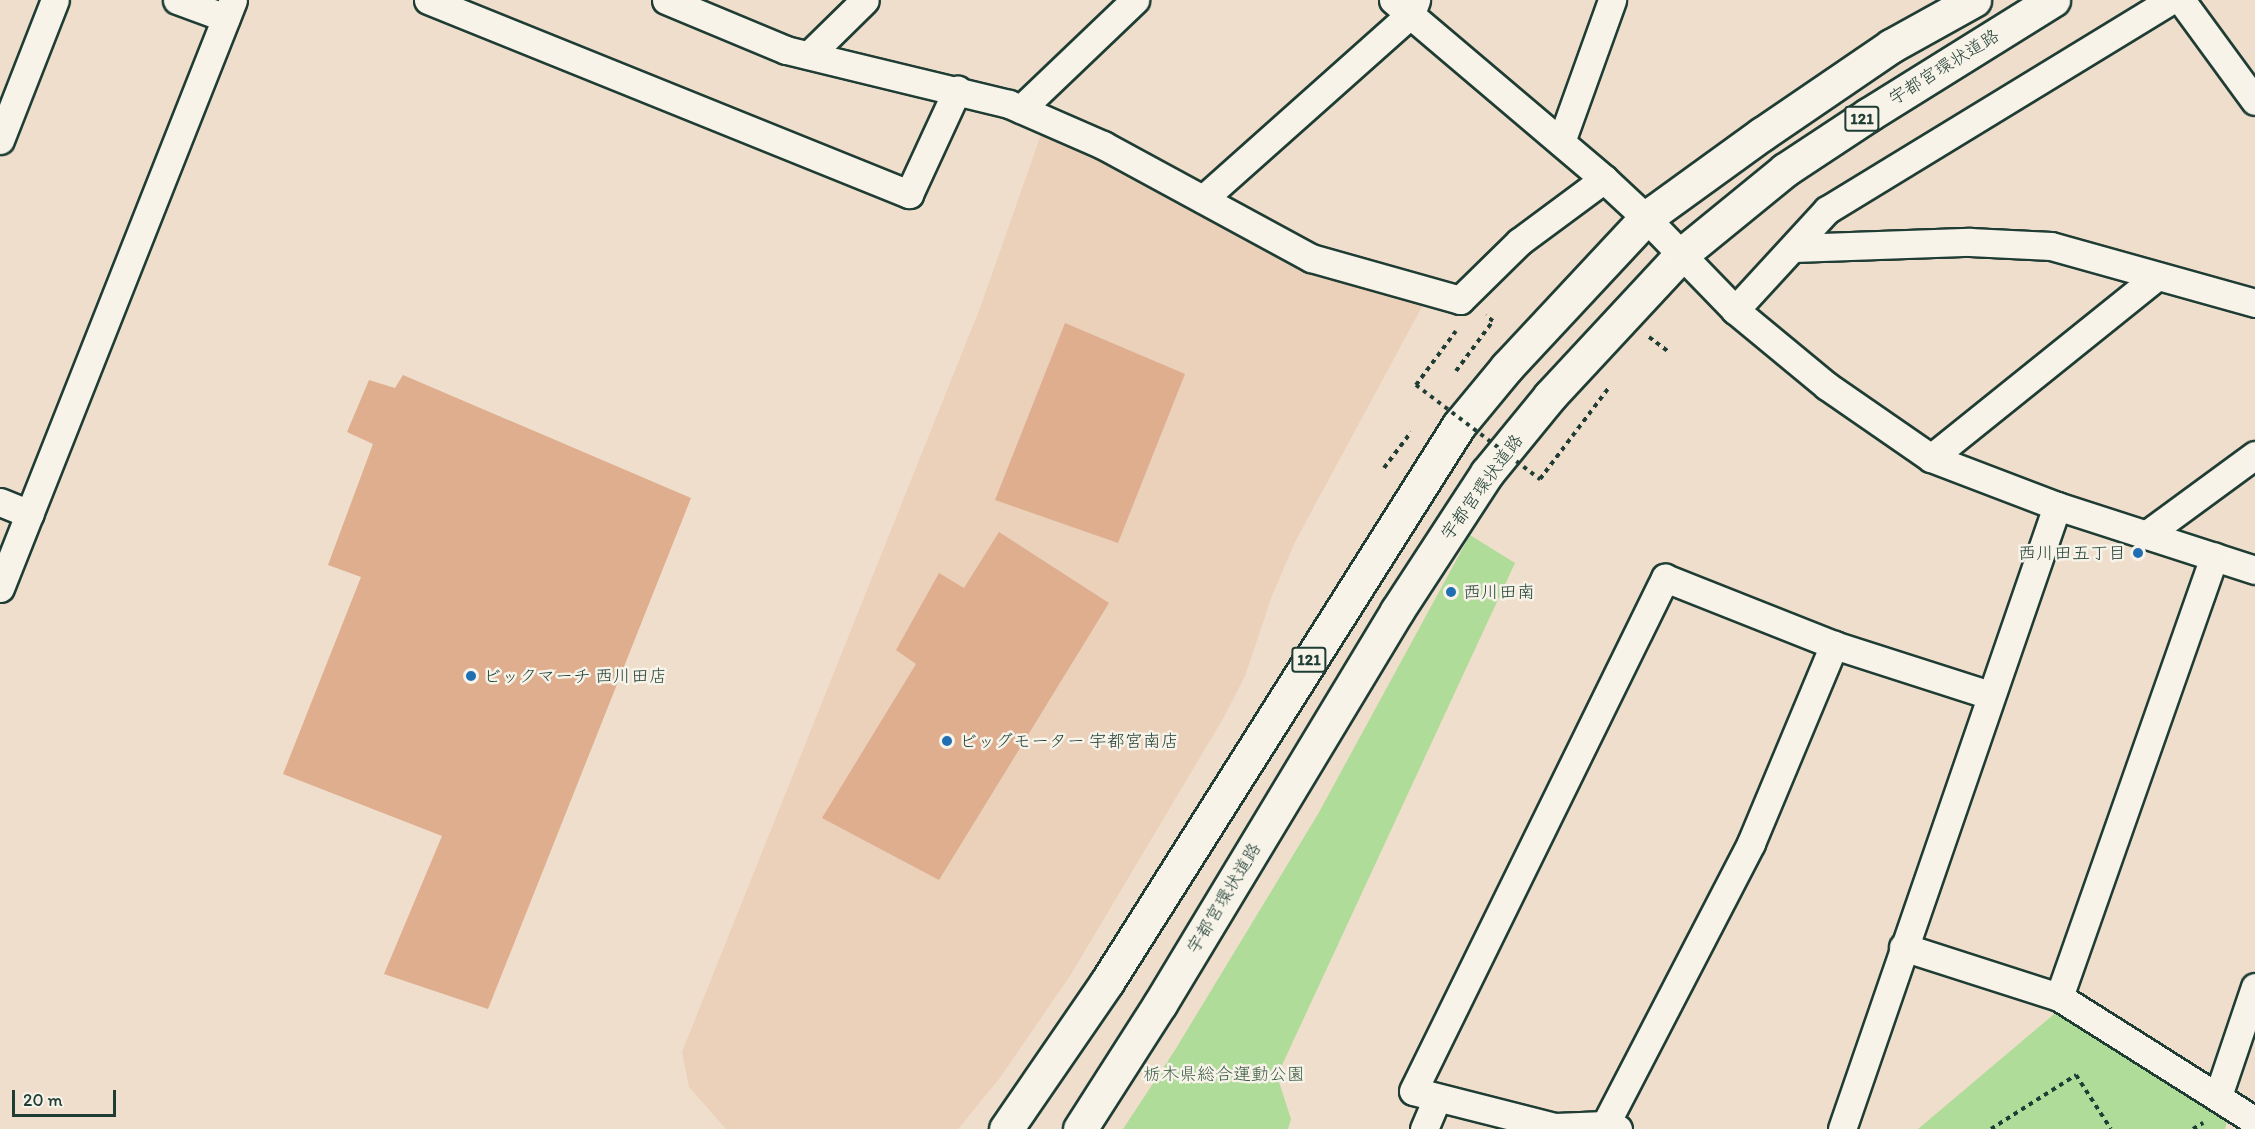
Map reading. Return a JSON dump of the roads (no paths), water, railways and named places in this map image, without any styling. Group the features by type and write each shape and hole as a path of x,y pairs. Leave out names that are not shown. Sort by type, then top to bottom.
{"highway":[{"name":"121","path":"1006,1129 1107,982 1458,425 1507,368 1646,218 1762,134 1891,46 1974,0"},
{"name":"宇都宮環状道路","path":"1080,1129 1160,1004 1397,611 1487,473 1550,396 1682,254 1785,170 1868,115 2053,0"}],"street":[{"path":"0,140 11,83 55,0"},
{"path":"0,588 229,9 177,0"},
{"path":"428,0 909,194 957,90"},
{"path":"666,0 786,50 957,90 1021,109 1103,145 1311,258 1460,300 1519,242 1604,179"},
{"path":"809,55 865,0"},
{"path":"1021,109 1135,0"},
{"path":"1561,142 1612,0"},
{"path":"1736,310 1827,210 2171,0"},
{"path":"2181,0 2255,101"},
{"path":"1203,199 1407,5 1604,179 1646,218 1736,310 1827,386 1932,458 2057,506 2255,570"},
{"path":"1794,248 1970,242 2051,246 2255,303"},
{"path":"1932,458 2157,276"},
{"path":"2146,534 2255,455"},
{"path":"0,502 30,514"},
{"path":"1842,1129 2057,506"},
{"path":"2059,997 2214,556"},
{"path":"1834,645 1751,843 1612,1127 1554,1128 1413,1091 1665,578 1834,645 1990,695"},
{"path":"1903,947 2059,997 2255,1121"},
{"path":"2218,1096 2255,987"},
{"path":"1424,1129 1437,1098"}],"place":[{"name":"西川田五丁目","path":"2138,553"},
{"name":"西川田南","path":"1451,592"},
{"name":"ビックマーチ 西川田店","path":"471,676"},
{"name":"ビッグモーター 宇都宮南店","path":"947,741"}],"park label":[{"name":"栃木県総合運動公園","path":"1224,1074"}]}
